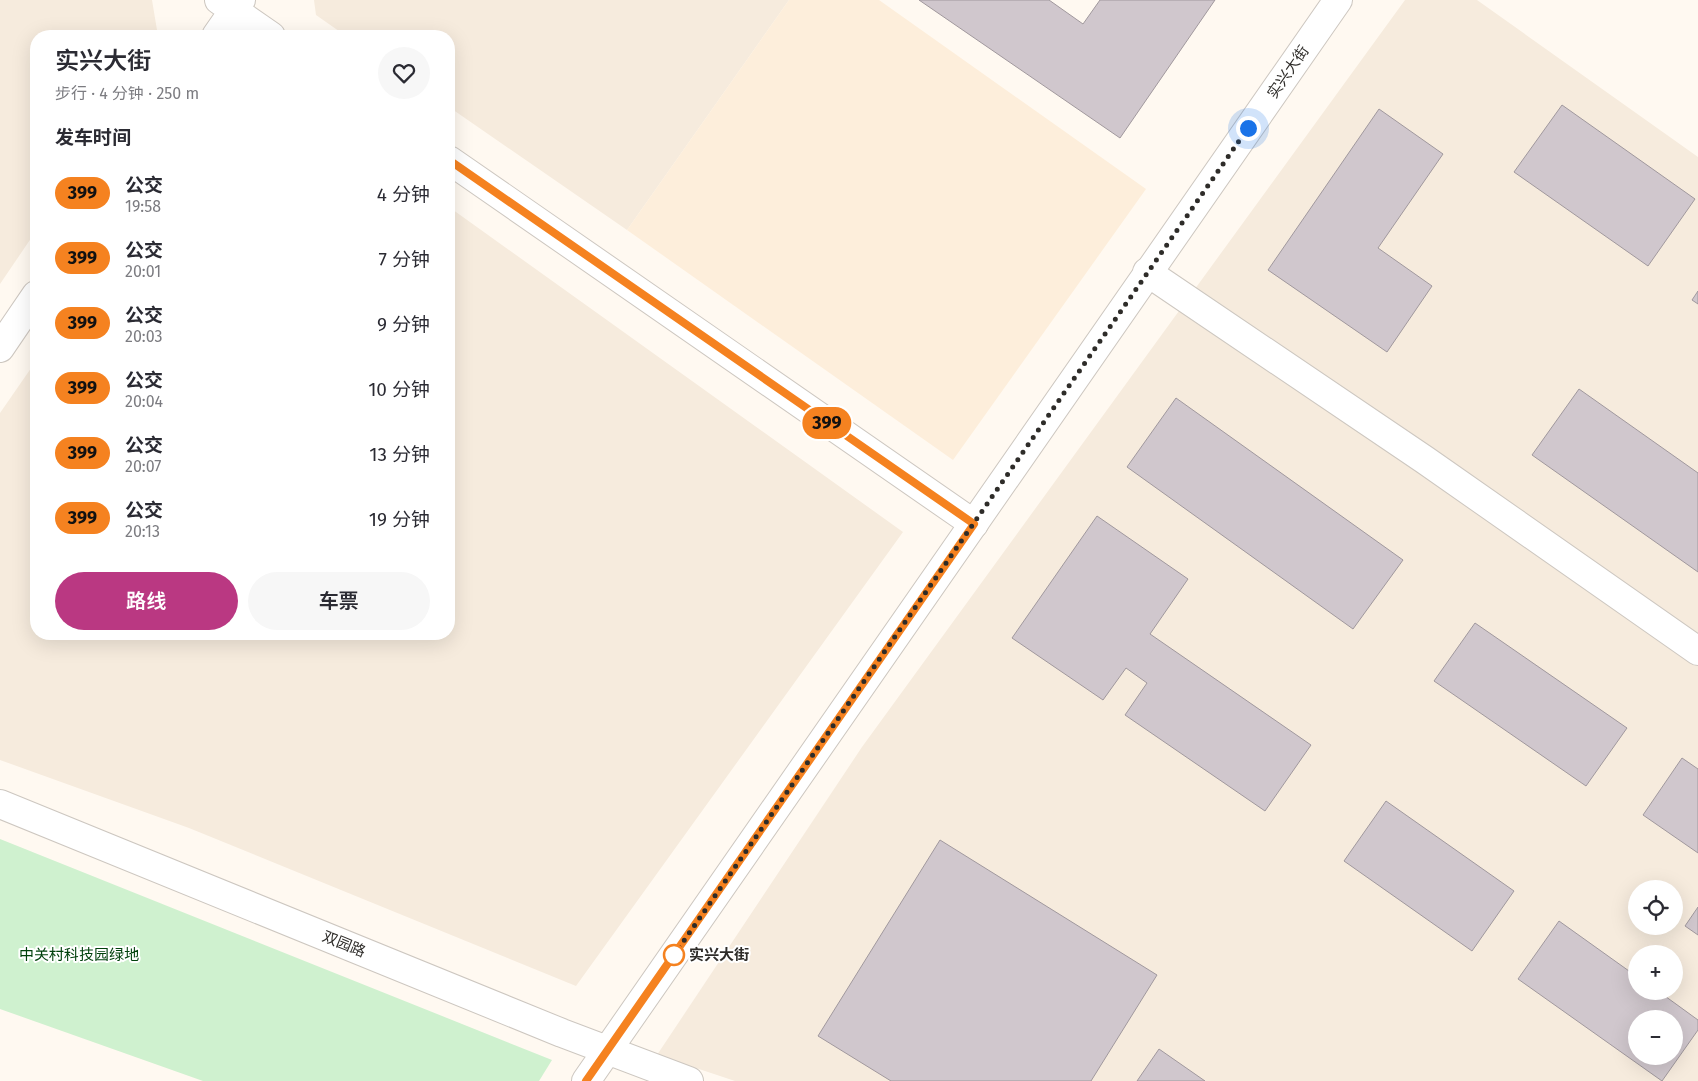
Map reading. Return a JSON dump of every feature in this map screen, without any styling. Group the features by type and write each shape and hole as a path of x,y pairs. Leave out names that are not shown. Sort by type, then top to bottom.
{"street":[{"name":"实兴大街","path":"586,1081 1338,0"},
{"path":"219,30 232,3 264,30"},
{"path":"455,164 974,524"},
{"path":"1147,272 1425,460 1698,651"},
{"path":"0,348 30,305"},
{"name":"双园路","path":"0,804 689,1081"}],"shaded area":[{"path":"0,0 152,0 157,30 30,30 30,240 0,284"},
{"path":"314,0 789,0 627,230 455,111 455,30 337,30 316,15"},
{"path":"789,0 879,0 1146,189 953,460 627,230"},
{"path":"1405,0 1477,0 1698,157 1698,1081 735,1081 657,1055 862,747"},
{"path":"455,211 903,532 576,986 189,828 0,760 0,413 30,370 30,640 455,640"}],"green space":[{"name":"中关村科技园绿地","path":"0,839 552,1060 539,1081 203,1081 0,1009"}],"building":[{"path":"919,0 1049,0 1083,24 1100,0 1215,0 1120,138"},
{"path":"1562,105 1695,199 1648,266 1514,172"},
{"path":"1379,109 1443,154 1378,248 1432,286 1387,352 1268,270"},
{"path":"1698,291 1698,304 1692,300"},
{"path":"1579,389 1698,473 1698,572 1532,455"},
{"path":"1176,398 1403,560 1353,629 1127,467"},
{"path":"1097,516 1188,579 1150,634 1311,745 1265,811 1125,715 1147,683 1126,668 1103,700 1012,638"},
{"path":"1475,623 1627,728 1586,786 1434,681"},
{"path":"1682,758 1698,769 1698,853 1643,815"},
{"path":"1386,801 1514,891 1472,951 1344,861"},
{"path":"940,840 1157,975 1091,1081 891,1081 818,1036"},
{"path":"1698,907 1698,935 1685,926"},
{"path":"1559,921 1628,970 1628,1000 1670,1000 1698,1020 1698,1030 1683,1051 1683,1010 1628,1010 1628,1057 1518,979"},
{"path":"1159,1049 1205,1081 1137,1081"},
{"path":"1639,1065 1673,1065 1662,1081"}],"bus line":[{"name":"399","path":"455,164 974,524 586,1081"}],"place":[{"name":"实兴大街","path":"674,955"}],"route":[{"path":"674,955 1248,128"}]}
